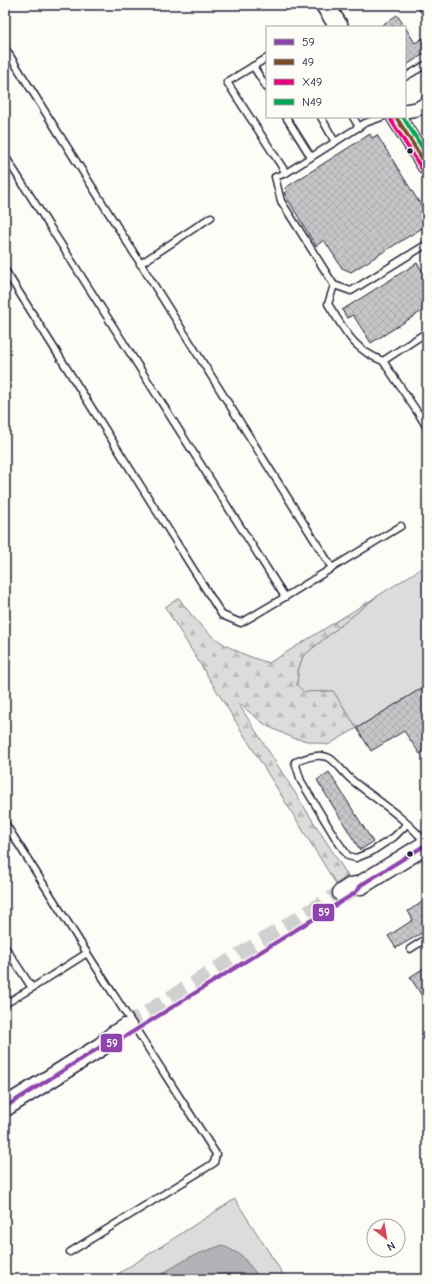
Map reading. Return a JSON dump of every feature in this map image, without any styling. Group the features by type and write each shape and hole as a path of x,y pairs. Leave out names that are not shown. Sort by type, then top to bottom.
{"street":[{"path":"325,5 338,26"},
{"path":"406,111 417,109 427,102"},
{"path":"397,118 427,166"},
{"path":"344,896 351,887 361,885 427,844"},
{"path":"5,1107 102,1046 114,1035 127,1031"}],"lane":[{"path":"421,5 427,14"},
{"path":"5,48 332,568"},
{"path":"266,59 227,82 286,173"},
{"path":"406,76 427,64"},
{"path":"253,66 266,86"},
{"path":"287,118 311,157"},
{"path":"322,118 336,142"},
{"path":"354,118 359,127"},
{"path":"380,118 359,127 286,173 275,177 281,201 334,285 351,291 427,244"},
{"path":"5,156 285,597"},
{"path":"140,264 211,217"},
{"path":"5,270 222,615 241,623 400,526"},
{"path":"334,285 328,304 353,343 375,358 383,361 427,428"},
{"path":"383,361 427,332"},
{"path":"420,416 427,411"},
{"path":"407,824 394,837 371,852 356,858 348,856 301,781 295,762 311,756 330,758 352,780 407,824 427,844"},
{"path":"5,823 216,1154 214,1163 70,1252"},
{"path":"410,949 427,938"},
{"path":"5,947 32,988"},
{"path":"5,1004 87,953"}],"green space":[{"path":"427,565 427,685 357,728 333,691 304,693 297,685 298,671 303,656 376,597"},
{"path":"376,597 303,656 298,671 297,685 304,692 333,691 357,728 328,745 293,738 267,726 238,703 348,876 336,884 165,607 179,598 188,611 217,640 240,653 269,663"},
{"path":"235,1199 286,1279 261,1279 259,1277 110,1279"}],"shaded area":[{"path":"222,1245 241,1255 261,1279 153,1279 190,1257"}],"building":[{"path":"397,15 404,26 380,26"},
{"path":"406,29 415,43 423,38 427,44 427,52 406,65"},
{"path":"370,134 372,138 377,135 427,215 427,225 351,272 342,268 324,240 316,246 284,193 287,191 285,188"},
{"path":"417,263 427,278 427,308 371,343 353,315 347,318 342,310"},
{"path":"427,685 427,749 420,754 404,731 371,751 357,728"},
{"path":"329,772 373,842 360,850 317,780"},
{"path":"427,899 427,930 396,948 388,936 413,920 408,911"},
{"path":"427,966 427,1004 410,977"}],"tunnel":[{"path":"125,1028 342,893"}],"transit line":[{"name":"49","path":"397,118 427,166"},
{"name":"N49","path":"404,118 427,155"},
{"name":"X49","path":"391,120 422,169"},
{"name":"59","path":"5,1107 102,1046 118,1041 355,893 361,885 427,844"}]}
